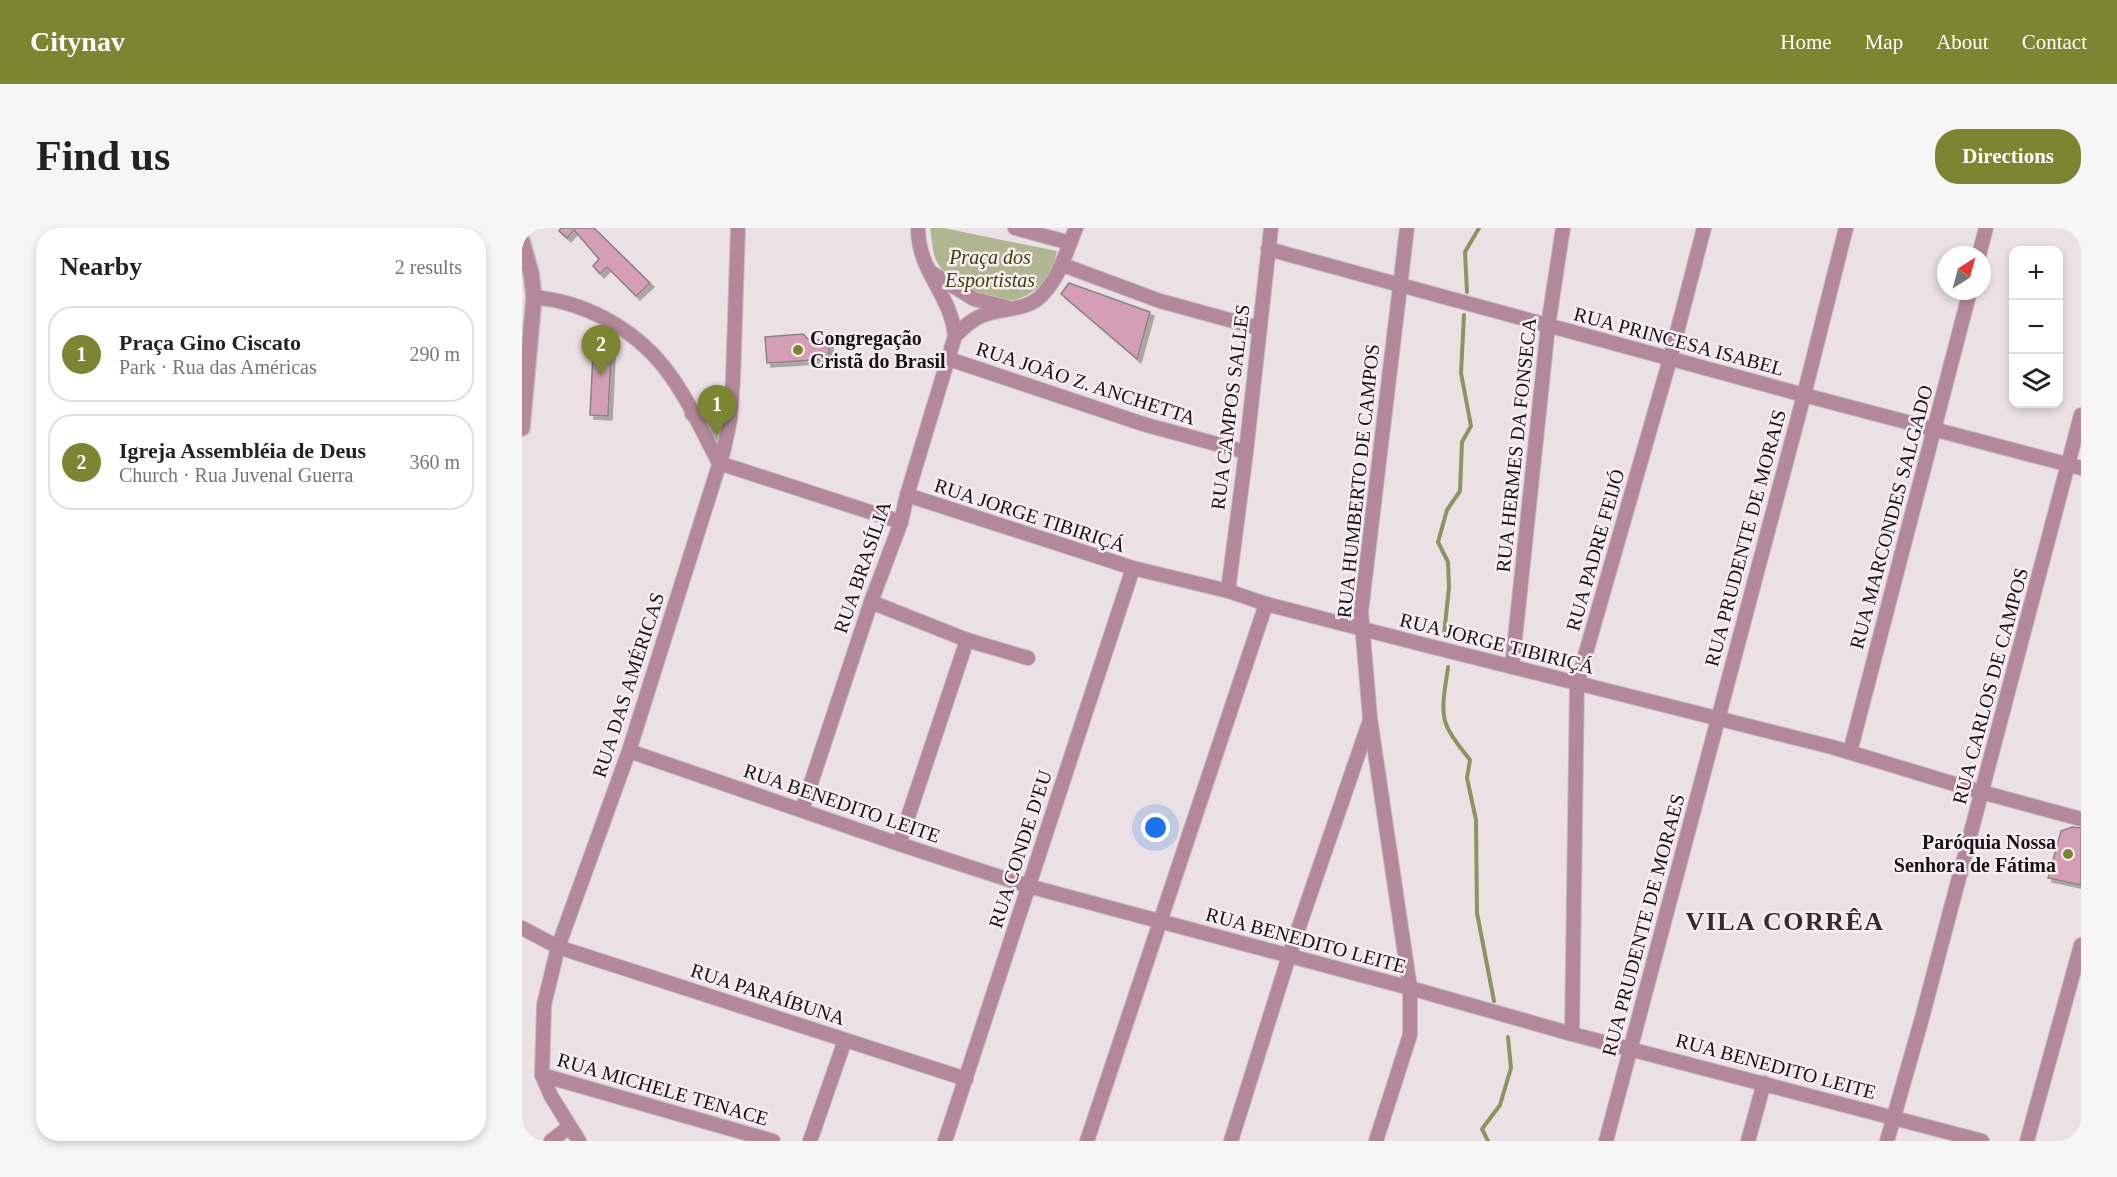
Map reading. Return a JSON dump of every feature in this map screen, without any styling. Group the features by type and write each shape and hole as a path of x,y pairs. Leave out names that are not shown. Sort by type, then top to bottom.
{"street":[{"name":"RUA DAS AMÉRICAS","path":"579,1141 551,1096 542,1075 544,1005 558,947 629,751 724,449 730,412 738,228"},
{"path":"918,228 920,252 927,270 951,312 955,336"},
{"path":"1015,228 1070,243"},
{"path":"955,336 971,321 981,316 1015,309 1041,297 1063,265 1076,228"},
{"name":"RUA CAMPOS SALLES","path":"1228,591 1271,228"},
{"name":"RUA HUMBERTO DE CAMPOS","path":"1376,1141 1410,1035 1410,988 1370,718 1361,628 1407,228"},
{"name":"RUA HERMES DA FONSECA","path":"1512,667 1548,326 1563,228"},
{"name":"RUA PADRE FEIJÓ","path":"1572,1034 1577,684 1670,359 1704,228"},
{"name":"RUA PRUDENTE DE MORAIS","path":"1717,719 1846,228"},
{"path":"1981,246 1986,228"},
{"path":"522,241 531,273 522,428"},
{"name":"RUA PRINCESA ISABEL","path":"1268,249 1803,395 2074,466"},
{"path":"1063,265 1160,301 1258,328"},
{"path":"927,270 974,299 1015,309"},
{"path":"528,298 562,301 600,315 637,339 665,368 719,463 901,522"},
{"name":"RUA MARCONDES SALGADO","path":"1850,752 1968,300"},
{"name":"RUA BRASÍLIA","path":"802,810 871,602 901,522 955,336"},
{"name":"RUA JOÃO Z. ANCHETTA","path":"949,359 1143,424 1246,452"},
{"path":"692,414 709,415 730,412"},
{"name":"RUA CARLOS DE CAMPOS","path":"1887,1141 1922,1018 1981,792 2074,466 2081,415"},
{"name":"RUA JORGE TIBIRIÇÁ","path":"907,495 1133,568 1577,684 1850,752 1981,792 2081,819"},
{"name":"RUA CONDE D'EU","path":"945,1141 1133,568"},
{"path":"871,602 967,639 1028,658"},
{"path":"1087,1141 1266,604"},
{"path":"899,844 967,639"},
{"path":"1231,1141 1289,956 1370,718"},
{"name":"RUA PRUDENTE DE MORAES","path":"1606,1141 1717,719"},
{"name":"RUA BENEDITO LEITE","path":"629,751 1028,886 1410,988 1572,1034 1982,1141"},
{"name":"RUA PARAÍBUNA","path":"522,928 558,947 966,1079"},
{"path":"2027,1141 2081,945"},
{"path":"810,1141 845,1040"},
{"name":"RUA MICHELE TENACE","path":"542,1075 773,1141"},
{"path":"1748,1141 1764,1083"},
{"path":"551,1141 569,1127"}],"green space":[{"name":"Praça dos Esportistas","path":"930,228 943,228 1057,251 1048,276 1031,293 1008,301 981,299 947,275 938,264"},
{"path":"725,418 720,449 701,419"}],"building":[{"path":"561,228 594,228 650,283 636,296 607,267 600,274 593,266 599,259 574,230 567,238 559,231"},
{"path":"1069,283 1150,312 1137,359 1061,294"},
{"path":"594,333 612,334 608,416 590,415"},
{"name":"Congregação Cristã do Brasil","path":"803,334 808,339 829,341 829,359 767,363 765,337"},
{"name":"Paróquia Nossa Senhora de Fátima","path":"2072,827 2081,828 2081,885 2048,878 2061,831"}],"waterway":[{"path":"1467,292 1465,252 1479,228"},
{"path":"1444,635 1449,587 1448,562 1438,542 1447,510 1460,491 1462,442 1471,426 1461,373 1464,315"},
{"path":"1448,667 1443,711 1451,734 1470,760 1467,778 1476,820 1477,913 1494,1001"},
{"path":"1488,1141 1482,1129 1500,1105 1511,1068 1508,1037"}],"place":[{"name":"Congregação Cristã do Brasil","path":"798,350"},
{"name":"Igreja Assembléia de Deus","path":"601,375"},
{"name":"Praça Gino Ciscato","path":"717,435"},
{"name":"Paróquia Nossa Senhora de Fátima","path":"2068,854"}],"district":[{"name":"VILA CORRÊA","path":"1785,921"}]}
